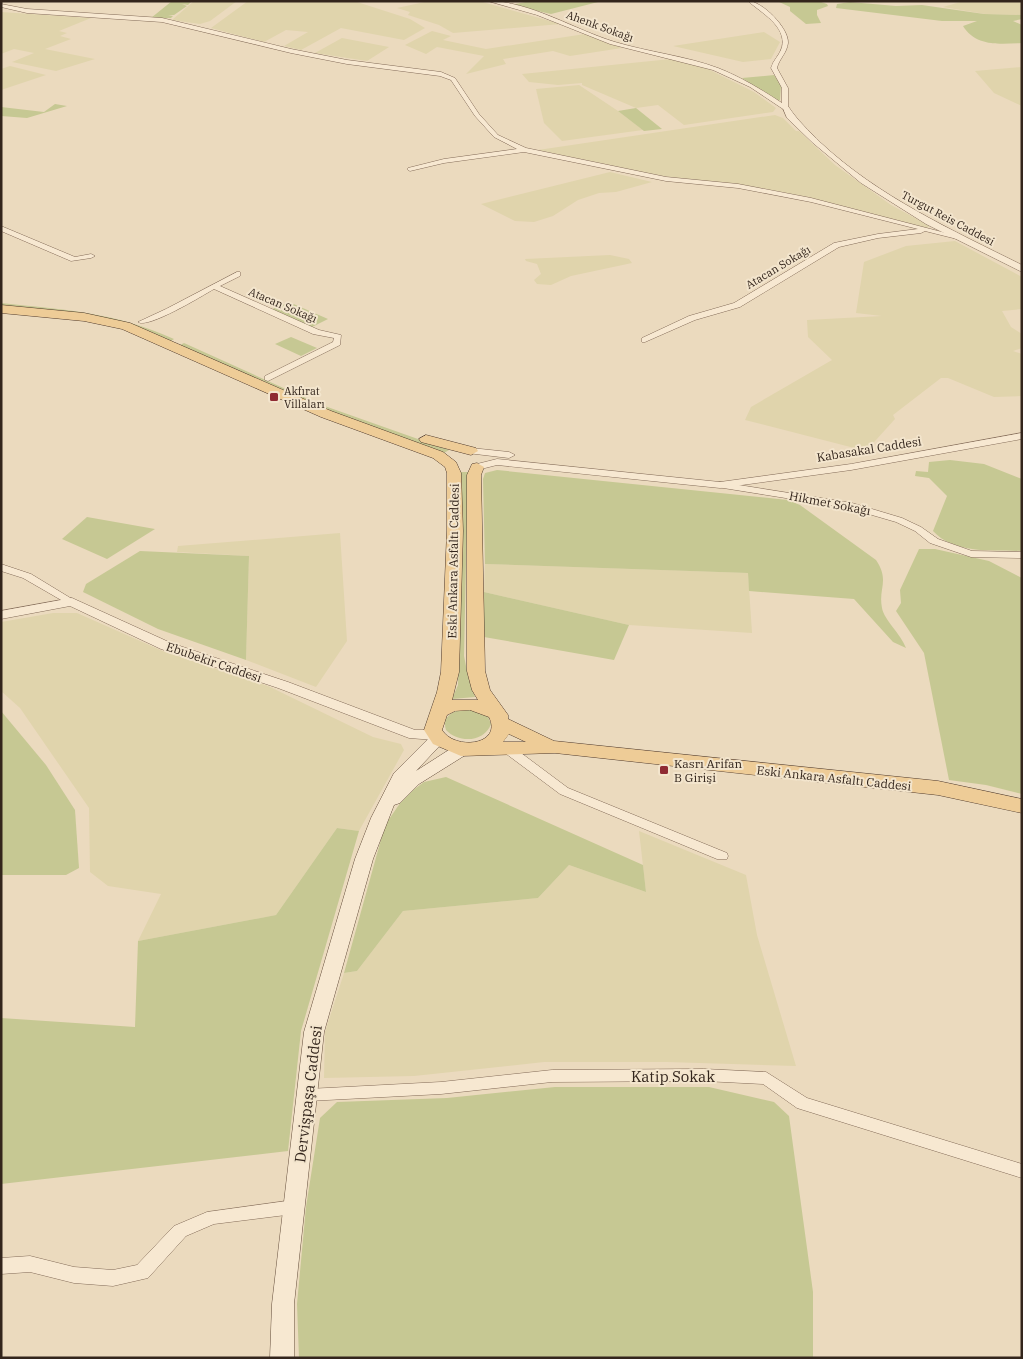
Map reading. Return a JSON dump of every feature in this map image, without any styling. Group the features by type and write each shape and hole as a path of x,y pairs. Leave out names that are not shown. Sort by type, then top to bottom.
{"main road":[{"path":"1,301 98,311 142,322 342,409 439,443 471,451 482,456 483,462 478,467 463,469 451,465 449,462 451,456 460,452 471,451"},
{"name":"Eski Ankara Asfaltı Caddesi","path":"1,309 84,318 126,326 326,414 438,455 451,465 454,474 455,496 451,657 449,681 433,724 436,737 445,745 465,750 505,747 555,747 938,788 1022,806"},
{"name":"Eski Ankara Asfaltı Caddesi","path":"478,467 474,475 476,671 482,691 500,719"},
{"name":"Eski Ankara Asfaltı Caddesi","path":"436,716 451,706 473,703 492,710 500,719 555,747"},
{"path":"379,818 413,780 465,750 491,744 502,730 500,719"},
{"name":"Dervişpaşa Caddesi","path":"282,1358 283,1304 314,1032 364,858 379,818 400,777 436,737"}],"street":[{"name":"Ahenk Sokağı","path":"490,1 539,14 612,43 705,66 729,74 761,91 785,108"},
{"path":"750,1 773,18 786,41 785,48 774,68 786,88 785,108"},
{"path":"1,6 27,11"},
{"path":"1,11 162,20 328,58 441,74 453,79 474,111 496,136 524,150 666,179 738,186 811,200 963,238"},
{"name":"Turgut Reis Caddesi","path":"785,108 790,116 832,157 861,180 906,210 1022,269"},
{"path":"410,169 444,161 524,150"},
{"path":"1,228 74,259 91,256"},
{"name":"Atacan Sokağı","path":"644,340 692,318 737,305 837,245 878,236 928,230"},
{"path":"142,322 169,311 237,274"},
{"name":"Atacan Sokağı","path":"215,287 316,332 338,337 337,344 268,378"},
{"name":"Kabasakal Caddesi","path":"720,485 851,467 1022,436"},
{"name":"Hikmet Sokağı","path":"471,451 597,466 849,504 900,520 918,528 934,541 971,554 1022,555"},
{"name":"Hikmet Sokağı","path":"478,467 488,464 508,463 720,485"},
{"name":"Ebubekir Caddesi","path":"1,568 27,576 72,602 166,646 283,686 414,735 436,737"},
{"path":"1,615 72,602"},
{"path":"505,747 564,791 722,856"},
{"name":"Katip Sokak","path":"308,1095 441,1088 552,1076 704,1075 766,1078 802,1103 1022,1171"},
{"path":"1,1266 30,1264 74,1275 113,1278 142,1272 180,1231 213,1217 294,1207"}],"shaded area":[{"path":"194,1 237,1 210,21 200,24 172,20"},
{"path":"248,1 354,1 410,19 425,28 404,40 341,28 301,50 284,46 308,32 286,30 264,42 211,28"},
{"path":"429,1 479,1 561,24 453,33 439,25 408,15 410,12 397,8"},
{"path":"964,1 1022,1 1022,15 985,14 943,7"},
{"path":"1,12 91,18 59,31 67,33 60,36 71,39 45,49 95,59 56,71 12,62 34,53 14,49 1,54"},
{"path":"432,31 451,36 443,40 486,49 585,34 622,48 570,56 553,51 503,59 506,64 466,74 484,56 437,47 426,54 405,45"},
{"path":"764,32 780,42 771,59 743,62 673,46"},
{"path":"342,38 389,47 367,61 315,53"},
{"path":"671,59 708,69 754,92 776,108 773,112 684,125 658,105 636,108 582,85 582,83 558,85 529,82 522,74"},
{"path":"10,66 46,75 1,90 1,69"},
{"path":"1022,67 1022,106 994,93 975,71"},
{"path":"579,85 643,130 562,141 544,123 536,89"},
{"path":"775,115 783,118 796,131 799,131 835,165 891,205 930,226 927,228 808,197 743,185 662,176 538,150"},
{"path":"610,172 652,182 616,192 599,193 578,200 553,216 534,222 515,221 481,204"},
{"path":"955,241 1022,277 1022,309 1002,311 1011,327 1022,334 1022,348 1013,351 1022,354 1022,396 994,397 948,378 941,378 893,415 895,419 866,451 745,420 751,407 832,360 808,337 807,320 882,316 856,313 864,262 906,246"},
{"path":"610,255 629,259 632,263 571,276 551,285 537,284 534,280 541,274 537,264 525,259"},
{"path":"340,533 347,641 316,687 246,660 249,556 177,552 178,546"},
{"path":"485,564 748,573 752,633 629,625 484,592"},
{"path":"53,613 77,613 165,652 268,686 373,737 401,744 404,750 359,831 337,828 276,915 138,941 161,894 108,886 90,872 89,808 20,708 1,691 1,622"},
{"path":"639,831 746,875 757,935 796,1066 667,1062 544,1062 414,1076 324,1078 325,1032 344,973 357,971 403,911 538,898 569,865 646,892"}],"green space":[{"path":"172,1 192,1 188,5 182,4 187,6 174,15 168,15 173,16 171,18 151,18"},
{"path":"530,1 602,1 551,14 511,5"},
{"path":"777,1 818,1 828,6 817,10 821,23 806,24 790,11 790,7"},
{"path":"850,2 896,6 922,5 984,14 1022,15 1022,19 1013,21 1022,25 1022,43 989,43 975,38 963,26 977,21 942,21 836,8 837,4"},
{"path":"774,75 781,85 780,100 777,101 742,78"},
{"path":"55,104 67,106 27,118 1,116 1,107 44,112"},
{"path":"636,108 662,129 644,131 618,111"},
{"path":"289,302 328,319 310,328 270,310"},
{"path":"1,303 68,310 110,318 131,323 174,339 171,341 137,326 1,306"},
{"path":"291,337 317,348 301,356 275,344"},
{"path":"184,343 319,404 449,450 444,453 345,417 180,345"},
{"path":"950,460 984,464 1022,479 1022,551 962,547 952,544 933,531 947,496 929,478 915,476 916,471 928,472 929,462"},
{"path":"497,470 788,500 800,505 876,560 883,579 881,601 883,613 906,648 893,642 854,599 749,591 748,573 485,564 483,479 485,473"},
{"path":"461,472 468,472 464,656 475,697 452,699 458,685"},
{"path":"87,517 155,529 107,559 62,539"},
{"path":"919,549 935,549 989,561 1022,578 1022,794 986,785 949,780 924,653 896,611 901,603 900,590"},
{"path":"140,551 249,556 246,660 158,629 83,592 86,584"},
{"path":"484,592 629,625 614,660 484,637"},
{"path":"466,708 487,714 491,724 483,735 477,738 464,739 446,730 445,721 447,717 454,712"},
{"path":"1,711 46,765 75,810 79,868 66,875 1,875"},
{"path":"446,777 643,865 646,892 569,865 538,898 403,911 357,971 344,973 385,825 405,796 424,782"},
{"path":"337,828 359,831 301,1031 288,1151 1,1184 1,1018 135,1027 138,941 276,915"},
{"path":"555,1087 709,1087 774,1102 789,1116 813,1292 813,1358 299,1358 297,1304 306,1207 320,1118 337,1102 447,1098"}],"place":[{"name":"Akfırat Villaları","path":"274,397"},
{"name":"Kasrı Arifan B Girişi","path":"664,770"}]}
